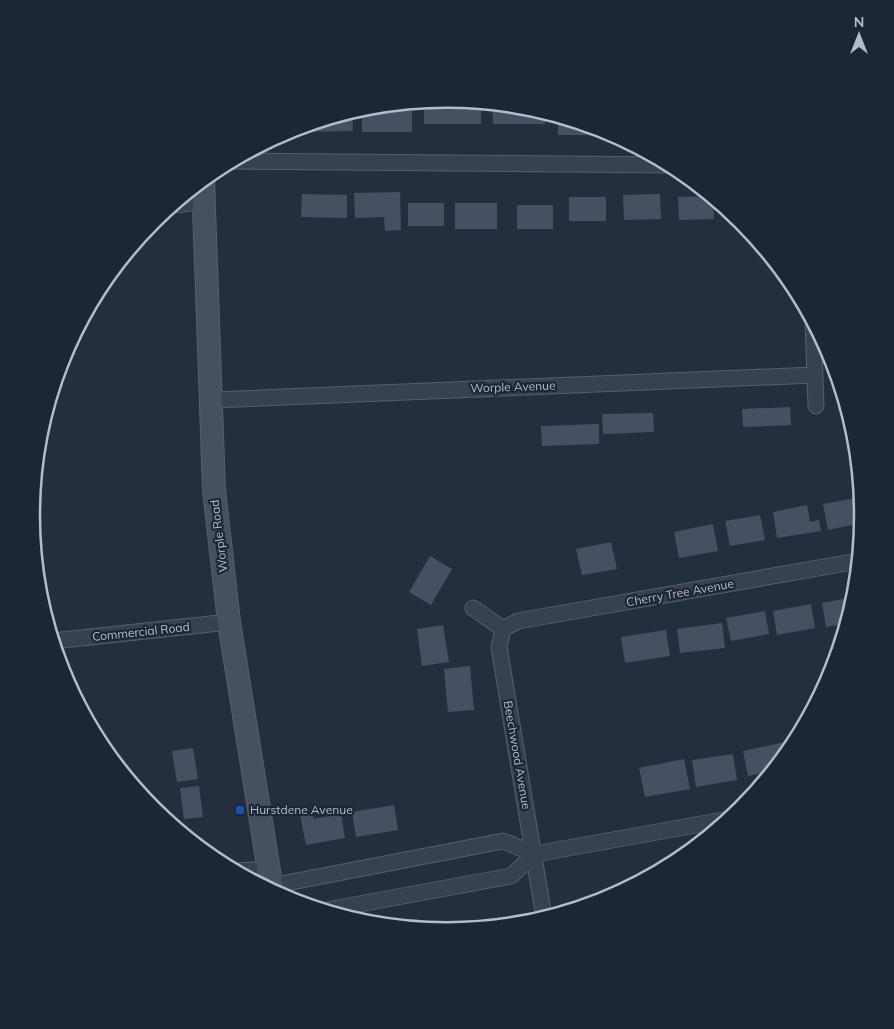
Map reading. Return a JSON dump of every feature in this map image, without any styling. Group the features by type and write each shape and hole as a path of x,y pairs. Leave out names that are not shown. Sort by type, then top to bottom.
{"street":[{"path":"246,161 655,165"},
{"name":"Worple Road","path":"203,189 214,490 229,622 270,881"},
{"path":"186,203 204,202"},
{"path":"814,338 816,406"},
{"name":"Worple Avenue","path":"211,400 815,375"},
{"name":"Cherry Tree Avenue","path":"503,629 518,621 851,562"},
{"path":"473,608 503,629"},
{"name":"Commercial Road","path":"60,640 229,622"},
{"name":"Beechwood Avenue","path":"503,629 499,647 543,910"},
{"path":"340,908 511,876 535,854 713,822"},
{"path":"271,882 503,841 535,854"}],"building":[{"path":"424,108 481,109 481,124 424,124"},
{"path":"492,110 545,119 545,124 493,124"},
{"path":"394,111 412,111 412,132 362,132 362,116"},
{"path":"352,119 353,131 308,132"},
{"path":"558,123 595,135 558,135"},
{"path":"400,192 401,230 385,231 384,217 355,218 354,193"},
{"path":"302,194 347,195 347,218 301,217"},
{"path":"660,194 661,219 624,220 623,195"},
{"path":"700,196 713,208 714,219 679,220 678,197"},
{"path":"569,197 606,197 606,221 569,221"},
{"path":"408,203 444,203 444,226 408,226"},
{"path":"455,203 497,203 497,229 455,229"},
{"path":"517,205 553,205 553,229 517,229"},
{"path":"790,407 791,425 743,427 742,409"},
{"path":"653,413 654,432 603,434 602,414"},
{"path":"599,424 599,444 542,446 541,426"},
{"path":"853,498 854,525 828,530 823,504"},
{"path":"807,505 810,522 819,520 821,531 777,538 773,512"},
{"path":"760,515 765,540 730,546 725,521"},
{"path":"713,524 718,551 679,558 674,532"},
{"path":"611,542 617,569 582,575 576,549"},
{"path":"430,556 452,569 431,605 409,592"},
{"path":"845,599 838,625 826,627 822,603"},
{"path":"811,604 815,628 777,635 773,611"},
{"path":"765,611 769,634 731,641 726,618"},
{"path":"722,623 725,648 680,653 677,629"},
{"path":"443,625 449,662 422,666 417,629"},
{"path":"666,630 670,656 625,663 621,637"},
{"path":"470,666 474,710 448,712 444,669"},
{"path":"784,742 761,773 748,776 743,751"},
{"path":"193,748 198,779 177,782 172,751"},
{"path":"733,754 737,780 696,787 692,760"},
{"path":"684,759 690,789 645,797 639,768"},
{"path":"199,786 203,817 184,819 180,788"},
{"path":"394,805 398,830 356,837 352,812"},
{"path":"312,813 314,819 341,814 345,838 306,845 300,815"}],"place":[{"name":"Hurstdene Avenue","path":"240,810"}]}
